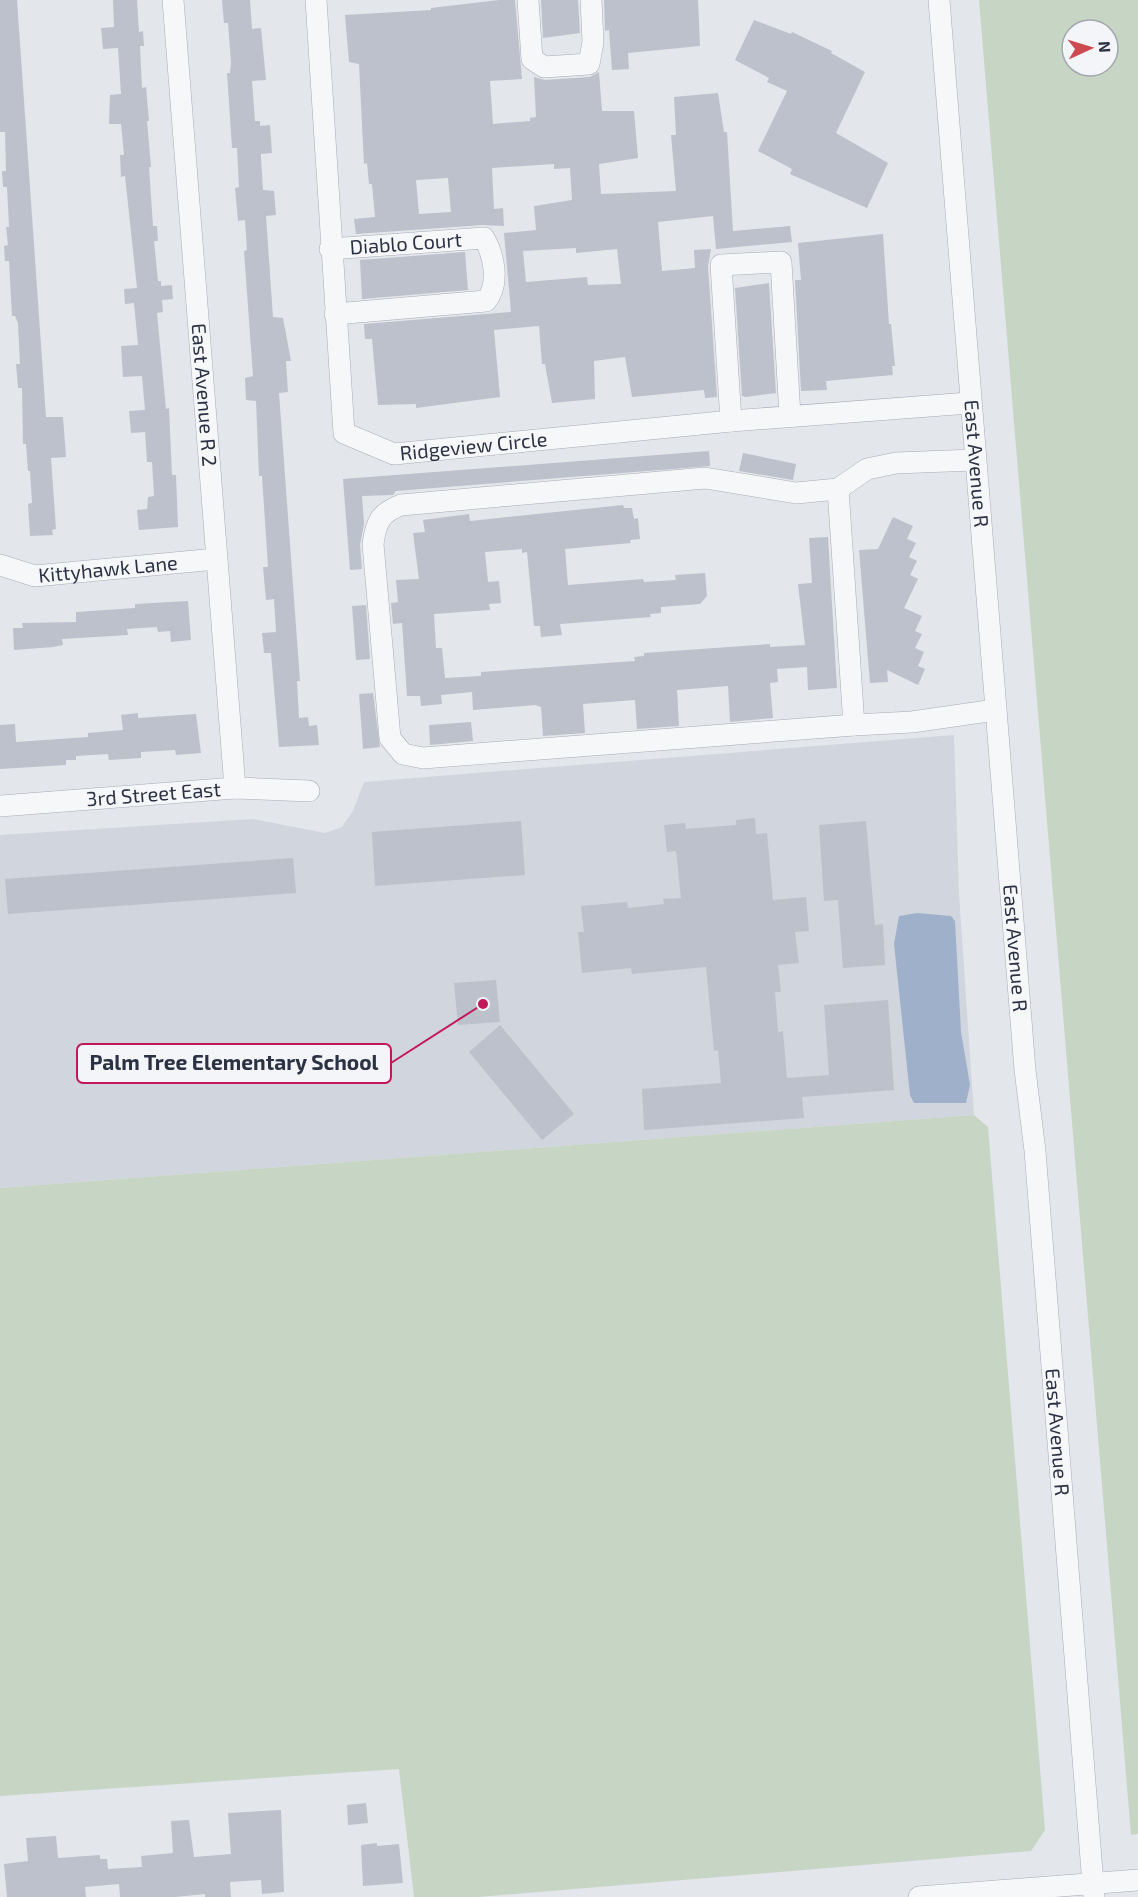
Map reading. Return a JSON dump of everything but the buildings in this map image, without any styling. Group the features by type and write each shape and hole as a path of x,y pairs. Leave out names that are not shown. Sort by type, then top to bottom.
{"street":[{"name":"East Avenue R 2","path":"173,0 235,788"},
{"name":"Ridgeview Circle","path":"316,0 330,249 344,433 394,454 731,421 969,403"},
{"path":"528,0 532,59 544,67 589,64 593,42 591,0"},
{"name":"East Avenue R","path":"939,0 969,403 1025,1070 1035,1150 1094,1890"},
{"name":"Diablo Court","path":"330,249 483,238 490,248 494,273 492,293 486,301 335,314"},
{"path":"731,421 722,265 781,262 790,416"},
{"path":"974,460 896,463 867,469 838,489 796,493 749,483 705,478 401,505 384,511 375,525 373,543 390,738 403,754 423,758 912,722 995,710"},
{"path":"838,489 854,725"},
{"name":"Kittyhawk Lane","path":"0,565 35,576 216,559"},
{"name":"3rd Street East","path":"0,806 235,788 309,791"},
{"path":"919,1897 1094,1890 1138,1880"}],"shaded area":[{"path":"954,735 959,894 974,1115 0,1188 0,835 253,819 325,833 342,827 353,811 364,782"}],"green space":[{"path":"979,0 1138,0 1138,1834 1131,1835"},
{"path":"974,1115 988,1127 1045,1830 1031,1851 478,1897 414,1897 399,1769 0,1796 0,1188"}],"water":[{"path":"917,913 951,916 955,921 961,1032 970,1085 966,1103 914,1103 910,1095 894,944 899,916"}],"place":[{"name":"Palm Tree Elementary School","path":"483,1004"}]}
